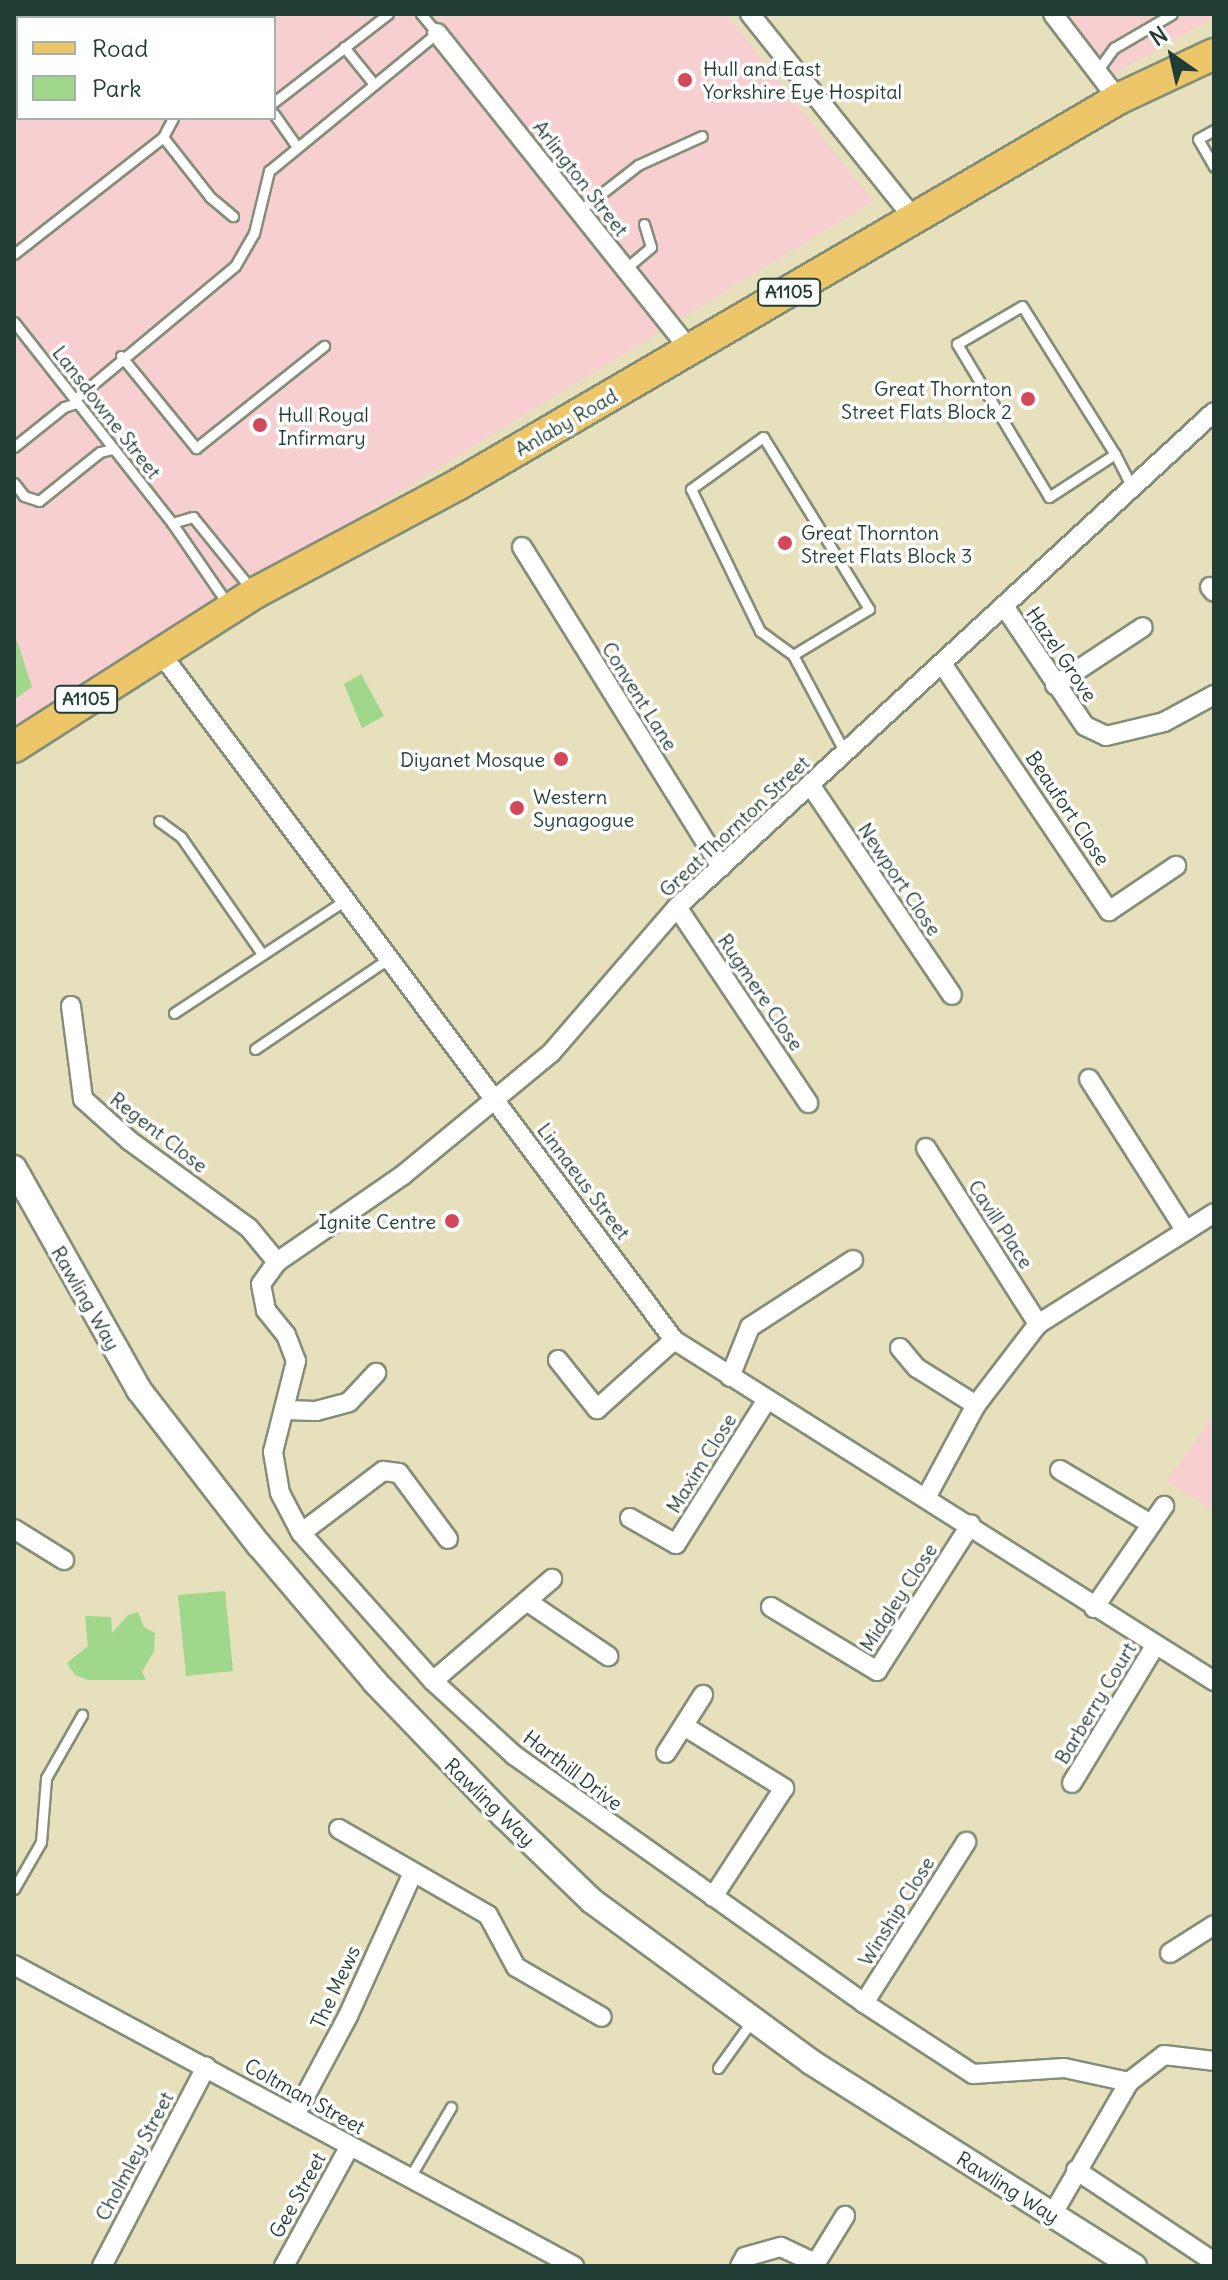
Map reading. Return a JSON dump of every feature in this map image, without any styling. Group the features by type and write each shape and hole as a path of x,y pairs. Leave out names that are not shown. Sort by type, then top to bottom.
{"main road":[{"name":"Anlaby Road","path":"1118,99 1142,75 1214,33"},
{"name":"Anlaby Road","path":"14,747 159,651 243,600 459,484 1118,99 1214,54"}],"street":[{"path":"750,14 914,219"},
{"path":"1053,14 1118,99"},
{"name":"Arlington Street","path":"437,33 690,350"},
{"name":"Great Thornton Street","path":"277,1262 403,1175 551,1053 677,907 1006,609 1132,488 1212,419"},
{"name":"Convent Lane","path":"522,547 721,867"},
{"name":"Hazel Grove","path":"1006,609 1085,726 1106,736 1164,722 1214,695"},
{"path":"1055,685 1143,627"},
{"name":"Linnaeus Street","path":"159,651 674,1340 766,1401 927,1496 1094,1608 1214,1681"},
{"name":"Beaufort Close","path":"943,665 1109,911 1176,866"},
{"name":"Newport Close","path":"811,786 952,995"},
{"name":"Rugmere Close","path":"677,907 808,1103"},
{"name":"Regent Close","path":"71,1006 83,1099 249,1228 277,1262"},
{"path":"1089,1079 1186,1231"},
{"name":"Cavill Place","path":"926,1148 1038,1324"},
{"name":"Rawling Way","path":"14,1168 139,1390 259,1545 413,1726 592,1901 811,2062 1134,2266"},
{"path":"927,1496 976,1405 1038,1324 1214,1213"},
{"path":"730,1377 750,1327 853,1260"},
{"name":"Harthill Drive","path":"277,1262 261,1284 266,1310 286,1335 296,1361 273,1452 280,1493 301,1533 433,1681 514,1755 864,2003 973,2074 1064,2068 1129,2082"},
{"path":"558,1360 597,1409 674,1340"},
{"path":"900,1348 917,1368 976,1405"},
{"path":"285,1410 316,1411 349,1402 376,1373"},
{"name":"Maxim Close","path":"630,1518 676,1544 766,1401"},
{"path":"1060,1470 1151,1524"},
{"path":"301,1533 383,1471 399,1473 448,1539"},
{"path":"1094,1608 1164,1506"},
{"name":"Midgley Close","path":"771,1607 877,1671 971,1524"},
{"path":"14,1529 64,1560"},
{"path":"433,1681 552,1579"},
{"path":"528,1602 608,1656"},
{"name":"Barberry Court","path":"1072,1783 1155,1646"},
{"path":"666,1753 703,1695"},
{"path":"684,1726 784,1788 713,1897"},
{"path":"339,1829 412,1875 488,1915 516,1967 602,2017"},
{"name":"Winship Close","path":"864,2003 966,1842"},
{"name":"The Mews","path":"295,2115 348,2016 412,1875"},
{"path":"1170,1953 1214,1925"},
{"name":"Coltman Street","path":"14,1965 574,2266"},
{"path":"1052,2215 1129,2082 1164,2055 1214,2061"},
{"name":"Cholmley Street","path":"102,2266 206,2067"},
{"name":"Gee Street","path":"284,2266 350,2146"},
{"path":"1076,2170 1214,2262"},
{"path":"740,2266 745,2257 781,2247 814,2265 845,2216"}],"lane":[{"path":"276,100 388,14"},
{"path":"14,447 64,407 75,402 121,356 248,250 269,171 296,145 437,33 421,14"},
{"path":"1097,71 1114,48 1172,14"},
{"path":"344,47 374,84"},
{"path":"276,117 296,145"},
{"path":"14,254 163,137 170,120"},
{"path":"1214,130 1198,139 1214,167"},
{"path":"579,211 638,165 702,136"},
{"path":"163,137 210,197 233,216"},
{"path":"625,269 651,247 644,224"},
{"path":"1115,454 1049,497 957,344 1022,306 1115,454 1132,488"},
{"name":"Lansdowne Street","path":"14,322 172,523 243,600"},
{"path":"121,356 196,448 324,346"},
{"path":"793,655 869,609 763,437 691,489 760,631 793,655 845,753"},
{"path":"14,483 24,496 39,501 100,452 112,449"},
{"path":"172,523 193,517 243,600"},
{"path":"159,821 181,837 262,954"},
{"path":"174,1013 344,901"},
{"path":"255,1049 388,959"},
{"path":"14,1889 41,1842 46,1778 82,1715"},
{"path":"718,2068 753,2019"},
{"path":"410,2177 451,2107"}],"shaded area":[{"name":"Hull Royal Infirmary","path":"14,14 726,14 873,201 14,728"},
{"path":"1064,14 1214,14 1214,17 1109,77"},
{"path":"1214,1415 1214,1511 1167,1481"}],"green space":[{"path":"17,641 32,687 14,700 14,643"},
{"path":"361,674 384,716 362,728 344,684"},
{"path":"225,1591 233,1671 186,1676 178,1595"},
{"path":"138,1612 144,1627 155,1633 154,1651 142,1672 146,1680 88,1680 75,1675 67,1663 88,1646 85,1616 111,1617 112,1633 128,1615"}],"place":[{"name":"Hull and East Yorkshire Eye Hospital","path":"685,80"},
{"name":"Great Thornton Street Flats Block 2","path":"1028,399"},
{"name":"Hull Royal Infirmary","path":"260,425"},
{"name":"Great Thornton Street Flats Block 3","path":"785,543"},
{"name":"Diyanet Mosque","path":"561,759"},
{"name":"Western Synagogue","path":"517,808"},
{"name":"Ignite Centre","path":"452,1221"}]}
